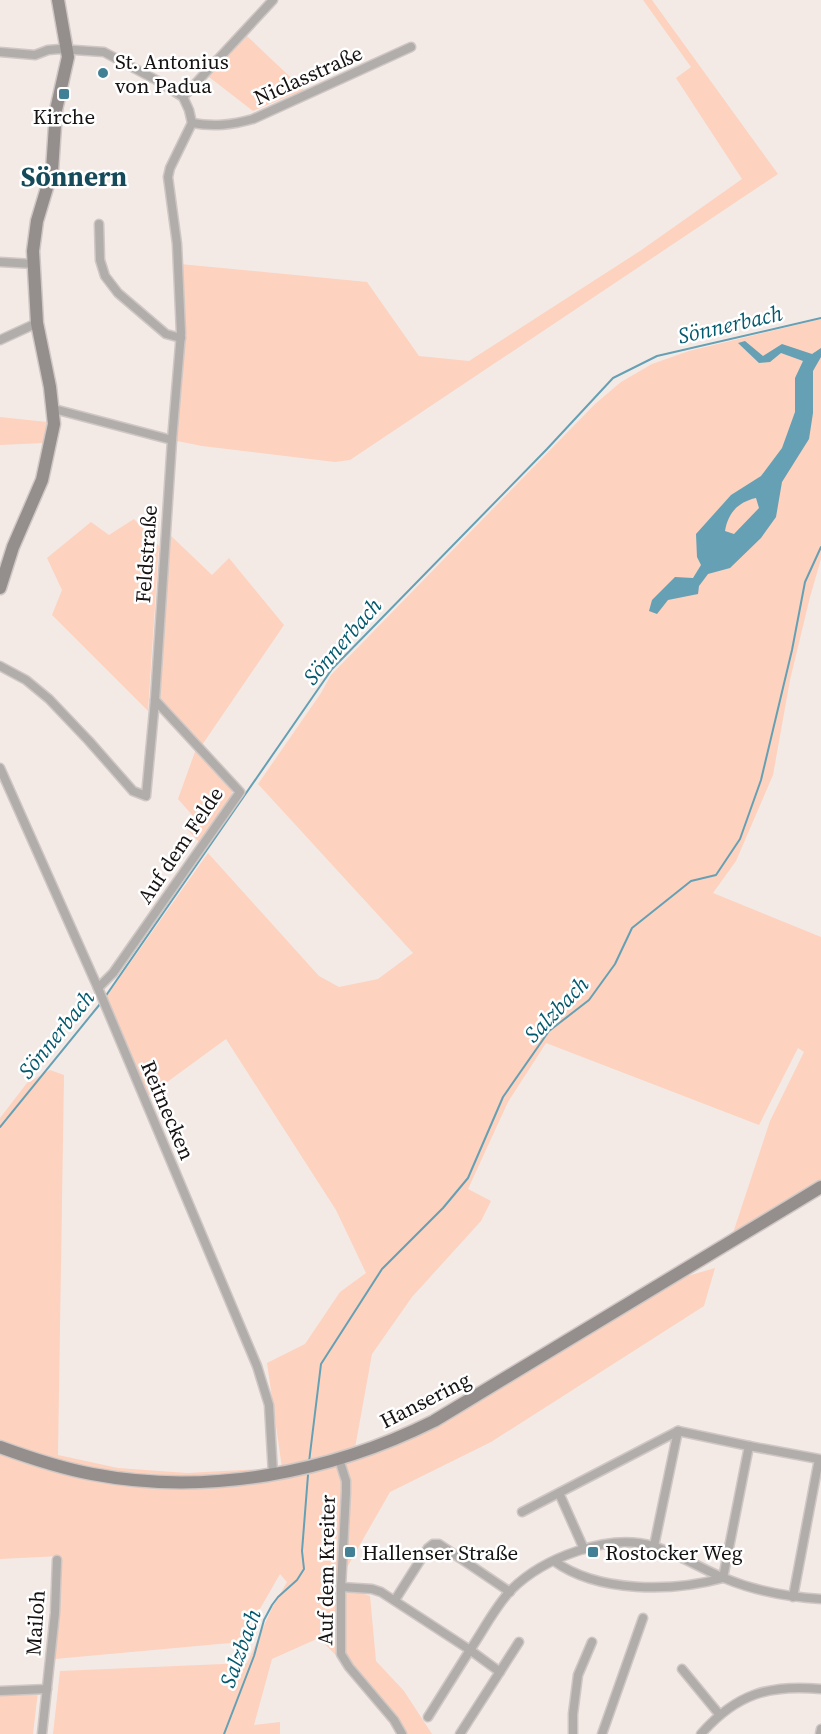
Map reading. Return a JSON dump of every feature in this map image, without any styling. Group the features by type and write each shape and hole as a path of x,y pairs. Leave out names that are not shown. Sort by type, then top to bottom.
{"street":[{"path":"0,588 13,547 42,480 54,424 54,410 37,323 34,234 52,171 56,110 67,66 68,50 58,0"},
{"path":"183,97 273,0"},
{"name":"Niclasstraße","path":"192,123 215,127 253,119 411,47"},
{"path":"0,51 34,55 48,50 104,52 183,97 192,123"},
{"name":"Feldstraße","path":"0,666 26,680 49,699 133,791 146,796 181,338 177,244 168,177 170,168 192,123"},
{"path":"99,224 100,261 105,276 118,292 166,334 181,338"},
{"path":"0,262 34,264"},
{"path":"0,340 37,323"},
{"path":"54,410 172,440"},
{"name":"Auf dem Felde","path":"101,996 113,973 240,792 155,700"},
{"name":"Reitnecken","path":"0,768 101,996 257,1366 269,1405 273,1474"},
{"name":"Hansering","path":"0,1447 60,1467 126,1479 192,1482 236,1480 339,1459 397,1438 434,1421 821,1186"},
{"path":"654,1546 678,1431"},
{"path":"522,1512 678,1431 819,1459 793,1597"},
{"path":"723,1578 749,1446"},
{"name":"Auf dem Kreiter","path":"339,1459 346,1481 341,1587 341,1654 394,1720 402,1734"},
{"path":"559,1493 584,1549"},
{"path":"428,1717 510,1592 528,1575 584,1549 614,1542 654,1546 723,1578 749,1587 793,1597 821,1599"},
{"path":"395,1600 428,1548 439,1544 510,1592"},
{"name":"Mailoh","path":"42,1734 56,1613 57,1560"},
{"path":"554,1561 576,1574 600,1582 630,1587 681,1584 723,1578"},
{"path":"341,1587 372,1589 395,1600 500,1672"},
{"path":"602,1734 643,1618"},
{"path":"460,1734 519,1642"},
{"path":"573,1734 578,1675 592,1642"},
{"path":"682,1669 719,1714"},
{"path":"701,1734 719,1714 749,1695 779,1688 821,1689"},
{"path":"0,1691 47,1689"},
{"path":"820,1734 821,1730"}],"shaded area":[{"path":"643,0 652,0 778,174 350,460 335,462 202,446 172,440 179,387 180,264 367,282 419,356 469,361 640,251 742,179 676,78 691,67"},
{"path":"247,36 304,90 253,111 209,77"},
{"path":"821,319 821,559 790,680 773,775 736,861 713,893 821,937 821,1182 733,1233 770,1121 804,1052 798,1048 759,1125 546,1043 508,1102 468,1189 491,1201 481,1221 412,1297 372,1354 355,1448 407,1430 486,1386 640,1290 715,1268 704,1306 491,1442 390,1492 337,1585 370,1596 376,1661 404,1691 432,1734 407,1734 401,1722 319,1638 272,1659 254,1725 280,1722 280,1734 53,1734 60,1671 247,1663 272,1608 287,1582 280,1574 241,1642 55,1659 61,1556 0,1559 0,1118 27,1083 50,1070 64,1075 58,1455 118,1468 187,1473 282,1468 267,1363 305,1344 340,1292 366,1273 336,1210 226,1039 148,1096 106,997 208,853 319,976 339,987 378,979 413,953 258,784 331,675 595,404 621,382 652,364 689,351"},
{"path":"0,417 47,422 44,443 0,445"},
{"path":"134,519 159,546 148,711 52,615 62,590 47,558 91,522 109,535"},
{"path":"168,533 212,575 229,558 284,625 202,745 162,704 159,691"},
{"path":"196,749 232,786 232,798 199,842 184,826 194,817 178,799"},
{"path":"38,1691 33,1734 0,1734 0,1693"}],"water":[{"path":"745,341 763,356 782,344 812,354 821,348 821,357 813,371 813,413 809,439 782,482 776,517 761,538 730,568 708,574 699,586 698,594 668,600 657,614 649,611 652,600 675,577 693,578 701,565 697,557 696,534 731,495 761,476 782,448 795,412 795,378 803,361 781,353 770,362 759,363 738,343","holes":["756,498 759,508 734,534 725,531 731,514 739,505"]}],"waterway":[{"name":"Sönnerbach","path":"105,997 332,669 547,449 613,378 657,356 821,318"},
{"name":"Salzbach","path":"309,1462 321,1364 382,1269 443,1208 468,1178 503,1097 549,1031 589,1000 615,964 632,928 691,881 716,875 740,839 761,780 792,650 805,582 821,547"},
{"name":"Sönnerbach","path":"0,1127 100,1004"},
{"name":"Salzbach","path":"224,1734 254,1656 264,1620 278,1597 297,1580 304,1569 302,1551 308,1475"}],"place":[{"name":"St. Antonius von Padua","path":"103,73"},
{"name":"Kirche","path":"64,94"},
{"name":"Hallenser Straße","path":"350,1552"},
{"name":"Rostocker Weg","path":"593,1552"}],"district":[{"name":"Sönnern","path":"74,176"}]}
